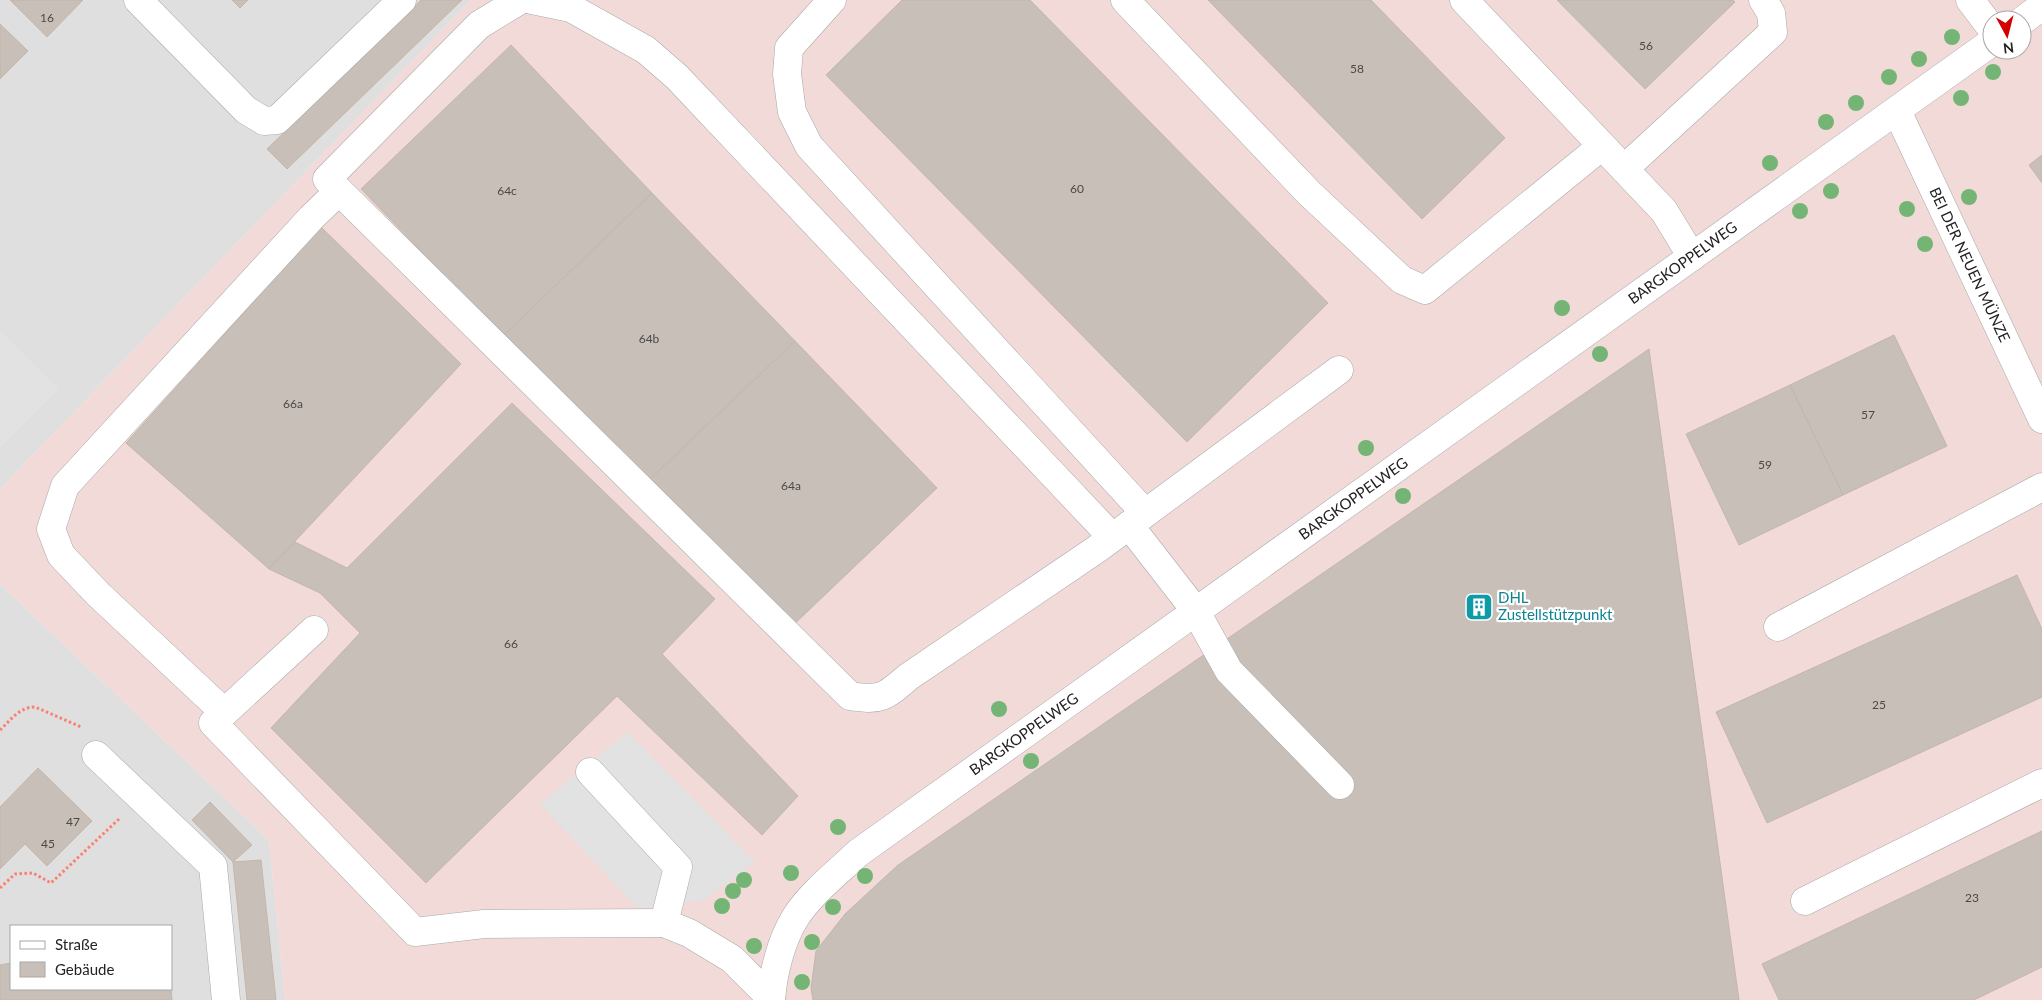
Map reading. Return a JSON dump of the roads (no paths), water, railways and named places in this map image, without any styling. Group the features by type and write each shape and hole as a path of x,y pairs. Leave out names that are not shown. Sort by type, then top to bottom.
{"street":[{"path":"138,0 246,110 264,121 277,120 402,0"},
{"path":"520,0 479,25 327,179 850,696 873,700 891,692 908,677 1129,525 1339,370"},
{"path":"532,0 571,8 646,50 677,77 1129,525"},
{"path":"832,0 789,48 787,74 792,112 809,146 1129,525 1195,610 1229,671 1340,785"},
{"path":"1125,0 1310,193 1402,280 1425,290 1602,146"},
{"path":"1464,0 1664,210 1692,257"},
{"path":"1624,169 1773,32 1771,13 1763,0"},
{"path":"1970,0 1982,15"},
{"name":"BARGKOPPELWEG","path":"771,999 779,956 796,918 827,882 858,853 1195,610 1982,49"},
{"name":"BEI DER NEUEN MÜNZE","path":"1897,111 2042,420"},
{"path":"224,712 98,594 61,555 51,529 65,486 339,191"},
{"path":"1778,627 2042,487"},
{"path":"314,630 213,723 415,932 484,924 664,923 689,933 732,959 771,999"},
{"path":"96,755 213,866 226,1000"},
{"path":"590,772 678,867 664,923"},
{"path":"1805,901 2042,783"}],"place":[{"name":"DHL Zustellstützpunkt","path":"1479,607"}]}
